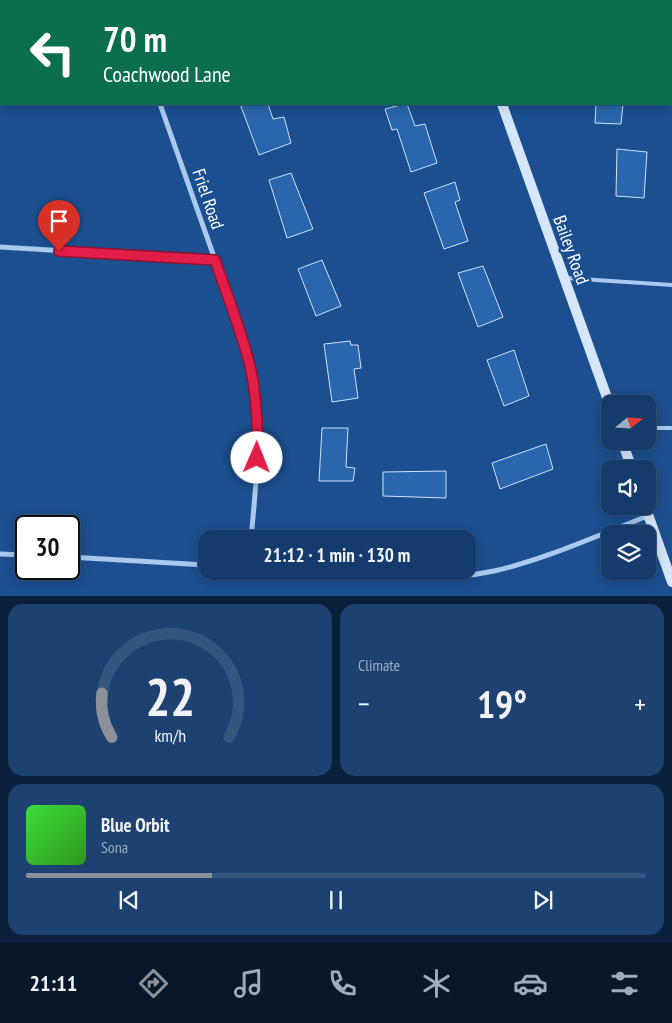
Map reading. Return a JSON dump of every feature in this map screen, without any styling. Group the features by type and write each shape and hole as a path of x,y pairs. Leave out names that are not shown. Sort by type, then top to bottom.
{"street":[{"name":"Friel Road","path":"160,105 243,339 251,368 256,406 257,443 252,530"},
{"name":"Bailey Road","path":"502,105 606,395"},
{"path":"0,247 215,260"},
{"path":"476,574 494,571 548,555 638,515"},
{"path":"648,515 672,582"},
{"path":"0,554 15,555"},
{"path":"80,558 198,565"}],"lane":[{"path":"564,278 672,284"},
{"path":"656,428 672,428"}],"building":[{"path":"240,105 268,105 273,119 284,117 291,143 259,155"},
{"path":"407,105 415,126 425,124 437,163 411,172 397,129 392,130 385,109"},
{"path":"596,105 623,105 621,124 595,123"},
{"path":"617,149 647,152 644,198 616,196"},
{"path":"291,173 313,229 287,238 269,180"},
{"path":"455,182 460,200 455,202 468,241 444,249 424,193"},
{"path":"322,260 341,306 316,316 298,269"},
{"path":"483,266 503,317 478,327 458,273"},
{"path":"350,341 351,345 358,345 361,368 354,369 358,398 332,402 324,344"},
{"path":"514,350 529,396 504,406 487,360"},
{"path":"322,428 348,428 346,467 355,468 353,481 319,481"},
{"path":"546,444 553,469 500,489 492,463"},
{"path":"446,471 446,498 383,496 383,472"}],"route":[{"path":"59,251 215,260 243,339 251,368 256,406 257,458"}]}
